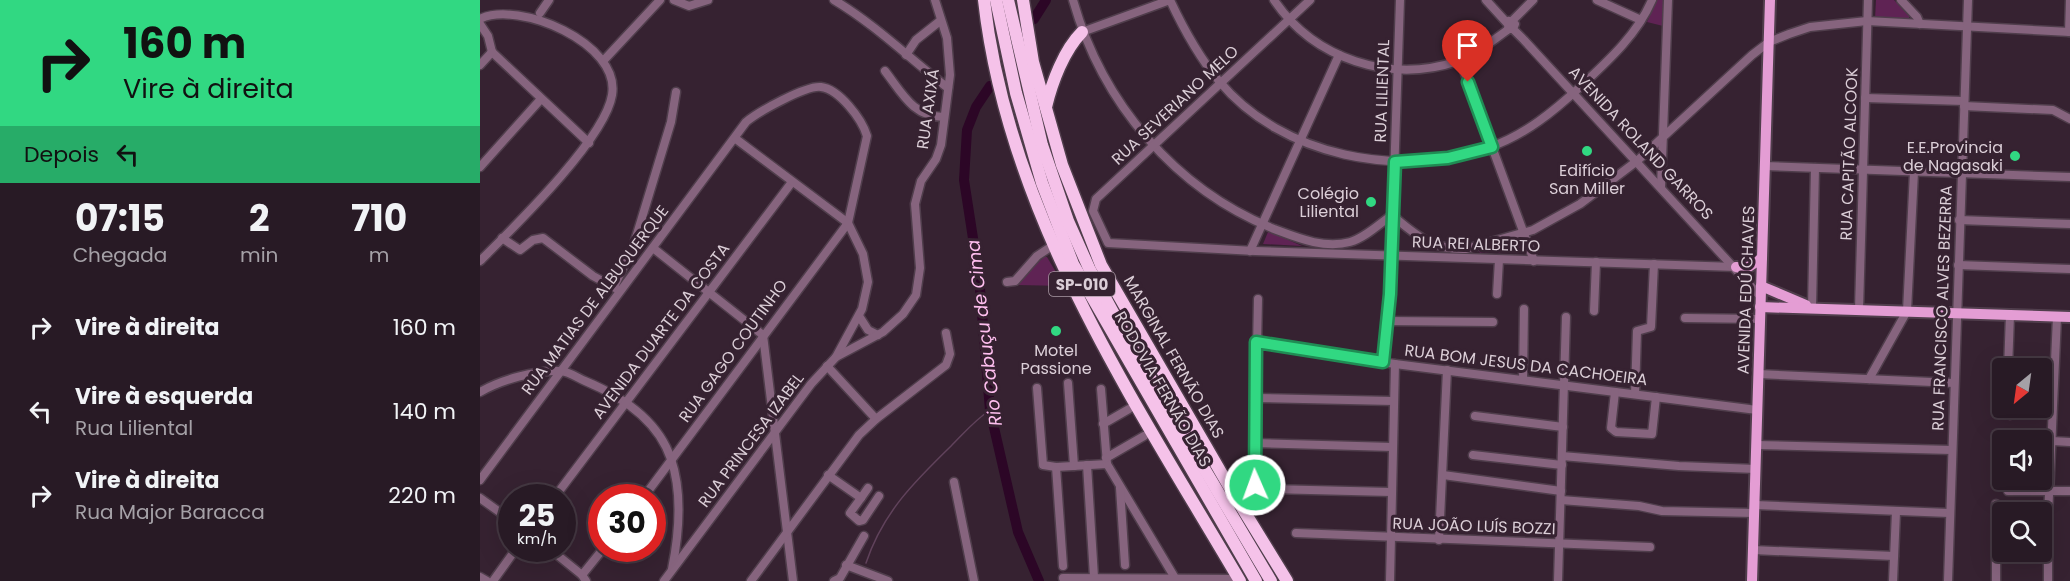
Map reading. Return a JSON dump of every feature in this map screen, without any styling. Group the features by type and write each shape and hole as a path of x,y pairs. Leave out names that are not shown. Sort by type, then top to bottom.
{"highway":[{"name":"SP-010","path":"984,0 987,26 1005,100 1029,185 1052,246 1089,319 1240,580"},
{"name":"RODOVIA FERNÃO DIAS","path":"996,0 1016,93 1042,183 1072,264 1256,581"},
{"name":"RODOVIA FERNÃO DIAS","path":"1008,0 1042,145 1068,221 1089,268 1133,350 1271,581"},
{"name":"MARGINAL FERNÃO DIAS","path":"1023,0 1033,62 1046,108 1072,196 1101,265 1230,488 1287,581"},
{"path":"1046,108 1060,70 1082,32"}],"main road":[{"name":"AVENIDA EDÚ CHAVES","path":"1752,581 1770,0"},
{"path":"1736,267 1747,268 1762,258"},
{"name":"AVENIDA ROLAND GARROS","path":"1760,296 1812,308"},
{"name":"AVENIDA ROLAND GARROS","path":"1760,296 1786,308 1906,310 2070,317"}],"street":[{"path":"540,13 549,0"},
{"path":"605,59 660,0"},
{"path":"674,0 689,6 708,0"},
{"path":"834,0 872,24 906,55 948,88"},
{"name":"RUA AXIXÁ","path":"836,357 878,335 903,314 916,295 920,268 915,204 921,181 938,153 948,88 949,49 934,0"},
{"path":"1073,0 1082,32 1124,106 1152,146 1208,195 1262,224 1302,240 1340,243 1358,238 1392,215 1428,243 1454,250 1466,249 1524,233 1580,204 1636,161 1769,42 1810,27 1867,21 2069,32 2070,0"},
{"path":"1082,32 1170,0 1194,47 1221,83 1261,117 1300,138 1346,156 1395,162 1448,158 1492,147 1539,121 1614,55 1653,0"},
{"path":"1274,0 1288,21 1339,55 1363,64 1398,70 1439,66 1460,60 1498,37 1533,0"},
{"name":"RUA SEVERIANO MELO","path":"1108,243 1096,221 1093,202 1310,0"},
{"name":"RUA LILIENTAL","path":"1383,362 1392,256 1400,0"},
{"name":"AVENIDA ROLAND GARROS","path":"1486,0 1736,267 1760,296"},
{"path":"1597,0 1641,20"},
{"path":"1661,187 1668,0"},
{"name":"RUA CAPITÃO ALCOOK","path":"1859,309 1868,0"},
{"path":"1901,0 1917,16 1920,24"},
{"name":"RUA FRANCISCO ALVES BEZERRA","path":"1948,581 1968,0"},
{"path":"480,261 589,143 608,111 613,94 610,72 605,59 583,37 540,13 521,7 490,8 480,21 489,36 492,52 589,143"},
{"path":"906,55 916,40 940,21"},
{"path":"480,65 492,52"},
{"path":"1250,251 1339,55"},
{"path":"1460,60 1534,261"},
{"path":"885,71 913,108 923,115 944,117"},
{"name":"RUA MATIAS DE ALBUQUERQUE","path":"480,480 561,371 617,289 652,248 746,123 764,111 810,88 824,87 832,91 855,115 867,136 848,223"},
{"path":"502,238 520,250 533,240 543,238 593,276 617,289 634,244 671,122 676,92"},
{"path":"1865,98 2053,110 2067,118"},
{"path":"480,167 541,99"},
{"path":"736,139 848,223"},
{"path":"1764,166 2070,177"},
{"path":"1812,308 1815,168"},
{"path":"1869,379 1906,310 1914,172"},
{"name":"AVENIDA DUARTE DA COSTA","path":"564,484 792,182"},
{"path":"1959,220 2070,224"},
{"name":"RUA PRINCESA IZABEL","path":"664,581 775,433 836,357 859,315 867,290 867,270 860,244 848,223"},
{"name":"RUA GAGO COUTINHO","path":"654,484 848,223"},
{"name":"RUA REI ALBERTO","path":"1108,243 1250,251 1736,267"},
{"path":"1007,282 1015,280 1037,256 1052,246"},
{"path":"652,248 763,335 793,581"},
{"path":"1709,266 1718,259 1719,249"},
{"path":"1497,294 1499,260"},
{"path":"1594,310 1596,262"},
{"path":"1635,394 1637,332 1638,329 1651,327 1654,264"},
{"path":"1958,265 2070,269"},
{"path":"1258,299 1254,443 1254,482 1258,488 1391,492"},
{"path":"1523,380 1524,309"},
{"path":"859,315 868,330 878,335"},
{"path":"2008,358 2010,315"},
{"path":"2057,316 2052,441 2070,442"},
{"path":"1558,581 1566,317"},
{"path":"1685,318 1760,319"},
{"path":"1387,321 1493,322"},
{"path":"751,581 859,435 876,419 946,365 950,354 945,333"},
{"name":"RUA BOM JESUS DA CACHOEIRA","path":"1256,342 1383,362 1757,410"},
{"path":"1389,581 1395,363"},
{"path":"827,366 876,419"},
{"path":"1439,540 1447,370"},
{"path":"480,392 520,377 561,371 626,402 656,431 672,460 676,484 678,528 670,581"},
{"path":"1758,374 1954,383"},
{"path":"1068,383 1074,466"},
{"path":"1037,388 1042,463 1046,467 1087,465 1106,461 1144,436"},
{"path":"1101,389 1106,461 1175,578"},
{"path":"1615,392 1611,428 1616,432 1652,434 1656,397"},
{"path":"1255,398 1393,401"},
{"path":"1102,424 1129,409"},
{"path":"1474,416 1563,427"},
{"path":"1254,443 1392,447"},
{"path":"1756,445 1952,450"},
{"path":"1473,455 1756,469"},
{"path":"1087,465 1094,577"},
{"path":"1056,467 1063,566"},
{"path":"828,475 876,500 863,520 859,521 850,514 864,494"},
{"path":"1443,475 1561,491"},
{"path":"954,482 974,581"},
{"path":"1119,485 1125,565"},
{"path":"2048,581 2049,490 2070,491"},
{"path":"480,498 498,511"},
{"path":"1561,500 1639,506 1662,511 1754,509 1949,513"},
{"path":"1893,581 1896,512"},
{"name":"RUA JOÃO LUÍS BOZZI","path":"1296,533 1650,548"},
{"path":"839,580 864,536"},
{"path":"1753,550 1894,556"},
{"path":"493,581 507,562"},
{"path":"565,562 584,578 594,562"},
{"path":"1996,562 1996,581"},
{"path":"846,565 888,581"},
{"path":"480,577 487,581"},
{"path":"1063,578 1240,580"}],"shaded area":[{"path":"1657,0 1663,0 1663,26 1647,22"},
{"path":"1876,0 1894,0 1909,16 1909,20 1875,19"},
{"path":"1270,232 1302,246 1263,244"},
{"path":"1520,241 1525,253 1480,253 1479,251"},
{"path":"1044,257 1047,257 1064,286 1018,285 1026,273"}],"waterway":[{"name":"Rio Cabuçu de Cima","path":"1034,19 1046,0"},
{"name":"Rio Cabuçu de Cima","path":"990,86 976,107 967,130 964,180 979,277 990,410 1018,532 1039,581"},
{"path":"866,563 881,528 902,498 925,471 970,426 990,410"}],"place":[{"name":"Edifício San Miller","path":"1587,151"},
{"name":"E.E.Provincia de Nagasaki","path":"2015,156"},
{"name":"Colégio Liliental","path":"1371,202"},
{"name":"Motel Passione","path":"1056,331"}],"route":[{"path":"1255,485 1256,342 1383,362 1390,294 1395,162 1448,158 1492,147 1468,82"}]}
